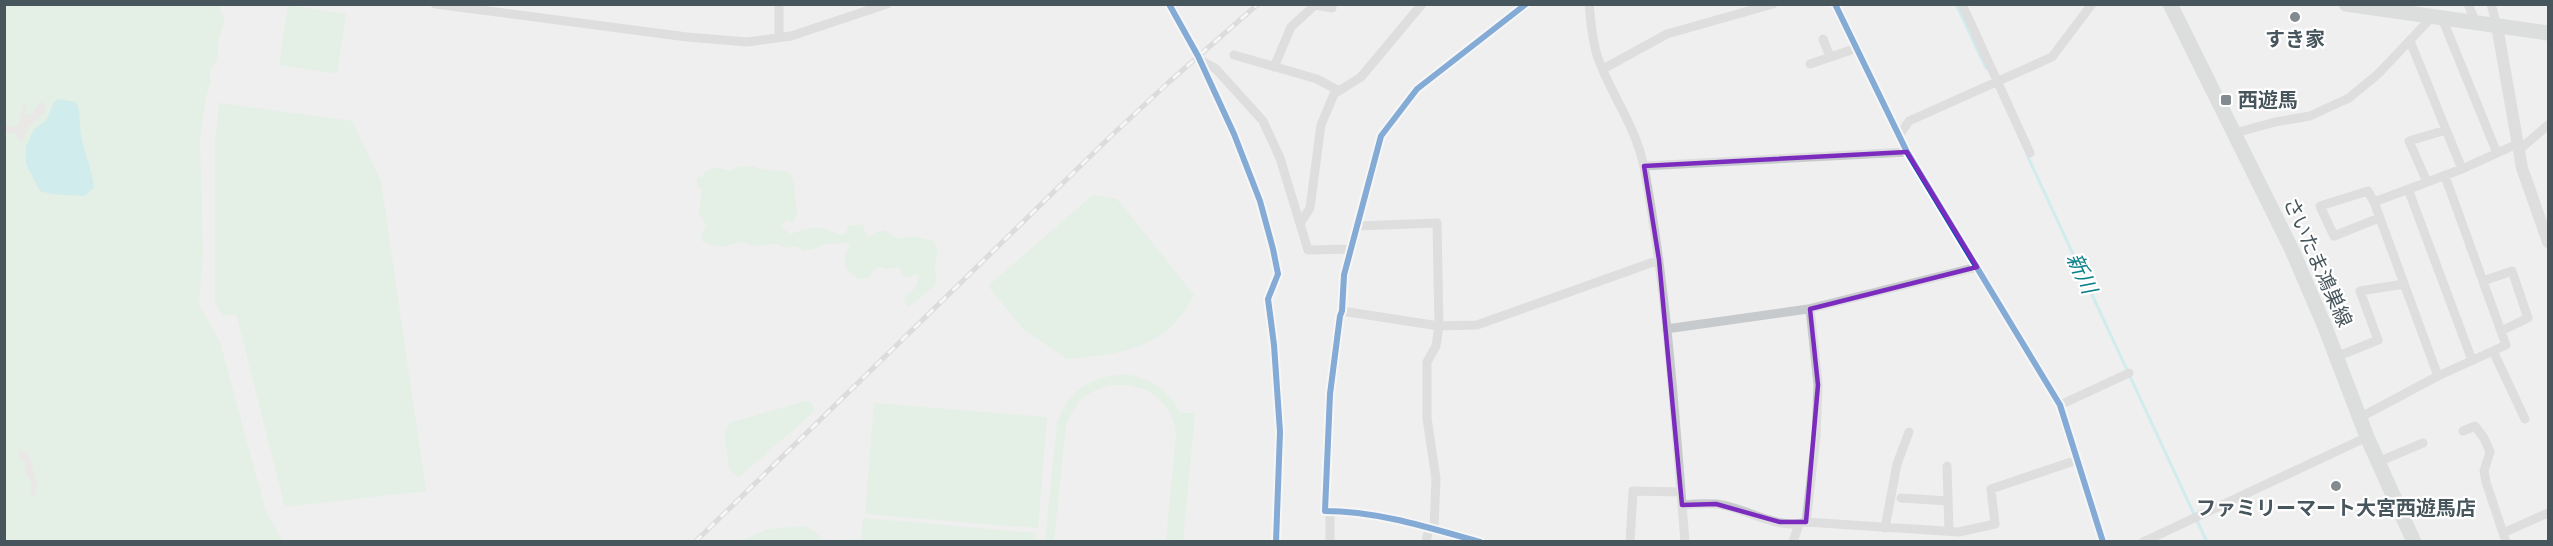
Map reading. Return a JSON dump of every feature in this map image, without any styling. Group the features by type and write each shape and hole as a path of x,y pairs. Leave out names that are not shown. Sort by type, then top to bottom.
{"main road":[{"name":"さいたま鴻巣線","path":"2170,4 2292,250 2359,418 2414,542"},
{"path":"2346,4 2548,33"}],"street":[{"path":"435,4 687,37 747,42 791,36 887,4"},
{"path":"779,4 779,38"},
{"path":"1274,67 1291,27 1315,5 1332,8 1332,4"},
{"path":"1301,222 1310,208 1321,125 1334,94 1361,77 1422,4"},
{"path":"1480,542 1449,537 1431,528 1341,510 1325,511 1331,384 1342,311 1344,275 1381,136 1417,89 1526,4"},
{"path":"1589,4 1593,41 1603,69 1633,128 1644,166 1659,261 1685,542"},
{"path":"1603,69 1673,32 1773,4"},
{"path":"1835,4 1907,152 2060,405 2103,540 2092,542"},
{"path":"1962,4 2030,153"},
{"path":"1899,136 1909,121 2052,57 2092,4"},
{"path":"2468,4 2476,23"},
{"path":"2491,4 2497,26 2518,147 2528,186 2548,242"},
{"path":"2235,133 2275,122 2310,116 2331,107 2356,92 2437,18 2497,153"},
{"path":"1822,39 1830,57"},
{"path":"2410,41 2462,169"},
{"path":"1810,64 1857,48"},
{"path":"1234,55 1317,79 1339,91"},
{"path":"1200,60 1216,69 1263,121 1280,158 1308,250 1351,249"},
{"path":"2374,202 2445,176 2497,153 2518,147 2548,125"},
{"path":"2427,182 2409,141 2446,130"},
{"path":"1644,166 1907,152"},
{"path":"2359,418 2438,376 2506,345 2445,176"},
{"path":"2408,189 2472,360"},
{"path":"2379,218 2334,236 2320,206 2368,191 2374,202 2438,376"},
{"path":"1426,542 1431,528 1436,479 1427,418 1426,362 1436,346 1442,326 1441,222"},
{"path":"1358,226 1437,223 1442,326"},
{"path":"1342,311 1442,326 1477,325 1659,261"},
{"path":"1666,329 1810,309 1977,267"},
{"path":"2483,281 2512,271 2528,318 2500,331"},
{"path":"2336,357 2378,340 2360,291 2404,284"},
{"path":"1793,542 1802,523 1816,436 1818,385 1810,309"},
{"path":"2493,351 2525,419"},
{"path":"2060,405 2129,373"},
{"path":"2463,431 2475,426 2484,438 2490,453 2484,471 2505,537 2548,513"},
{"path":"1885,528 1897,464 1909,432"},
{"path":"2143,542 2367,437"},
{"path":"2378,462 2423,443"},
{"path":"1682,505 1716,504 1780,522 1965,530 1995,524 1991,489 2077,460"},
{"path":"1947,466 1949,531"},
{"path":"1630,542 1633,491 1681,492"},
{"path":"1901,498 1948,501"},
{"path":"1330,511 1330,542"},
{"path":"1965,530 1965,542"}],"highlighted area":[{"path":"1907,152 1977,267 1810,309 1818,385 1806,522 1780,522 1716,504 1682,505 1659,260 1644,166"}],"green space":[{"path":"4,5 222,5 220,11 225,18 218,43 217,61 210,70 211,81 200,138 203,255 199,304 220,342 266,512 283,541 5,541"},
{"path":"288,5 346,14 337,74 279,65"},
{"path":"219,103 352,121 381,181 426,491 285,507 236,314 222,316 215,302 215,141"},
{"path":"753,166 788,172 792,176 797,216 792,222 786,220 781,227 791,234 804,229 816,228 840,235 846,234 848,226 863,224 866,235 870,237 884,230 898,239 913,236 933,241 938,253 935,285 909,307 904,303 905,297 916,287 918,274 906,278 901,275 900,267 887,269 880,267 874,269 869,278 858,279 845,267 845,254 850,246 846,243 823,244 803,251 796,246 785,248 778,244 753,246 742,242 722,247 703,242 701,238 706,225 699,213 702,189 697,186 697,178 716,167 730,171 737,167"},
{"path":"1093,195 1117,199 1194,295 1183,313 1156,338 1124,351 1067,359 1023,329 988,286"},
{"path":"1121,374 1140,377 1156,385 1175,404 1180,413 1195,413 1183,541 1166,541 1176,435 1169,411 1147,390 1128,385 1112,385 1082,398 1066,425 1054,541 1045,541 1057,423 1062,412 1067,402 1081,388 1098,379"},
{"path":"806,401 811,402 815,410 809,416 739,477 732,471 728,466 725,437 729,423"},
{"path":"874,403 1047,417 1038,528 865,514"},
{"path":"863,518 1036,533 1035,541 861,541"},
{"path":"806,526 819,535 821,541 741,541 768,529"}],"sand":[{"path":"41,102 45,104 46,111 28,128 22,142 15,134 6,132 6,126 11,125 14,128 18,125 23,105 27,105 25,113 30,115"},
{"path":"22,450 29,456 38,485 34,498 30,495 32,484 25,472 26,462 18,456"}],"water":[{"path":"58,99 75,102 79,111 81,134 94,188 84,196 40,191 26,164 26,147 34,129 46,121 54,102"}],"waterway":[{"name":"新川","path":"1956,4 1986,68"},
{"name":"新川","path":"2027,155 2207,542"}],"railway":[{"path":"695,542 1111,136 1258,4"}],"cycle path":[{"path":"1169,4 1198,56 1234,134 1260,201 1278,274 1268,299 1274,345 1280,432 1276,542"},
{"path":"1480,542 1384,517 1325,511 1330,394 1342,311 1344,275 1381,136 1417,89 1526,4"},
{"path":"1835,4 1907,152 2060,405 2103,542"}],"place":[{"name":"すき家","path":"2295,17"},
{"name":"西遊馬","path":"2226,100"},
{"name":"ファミリーマート大宮西遊馬店","path":"2336,486"}]}
